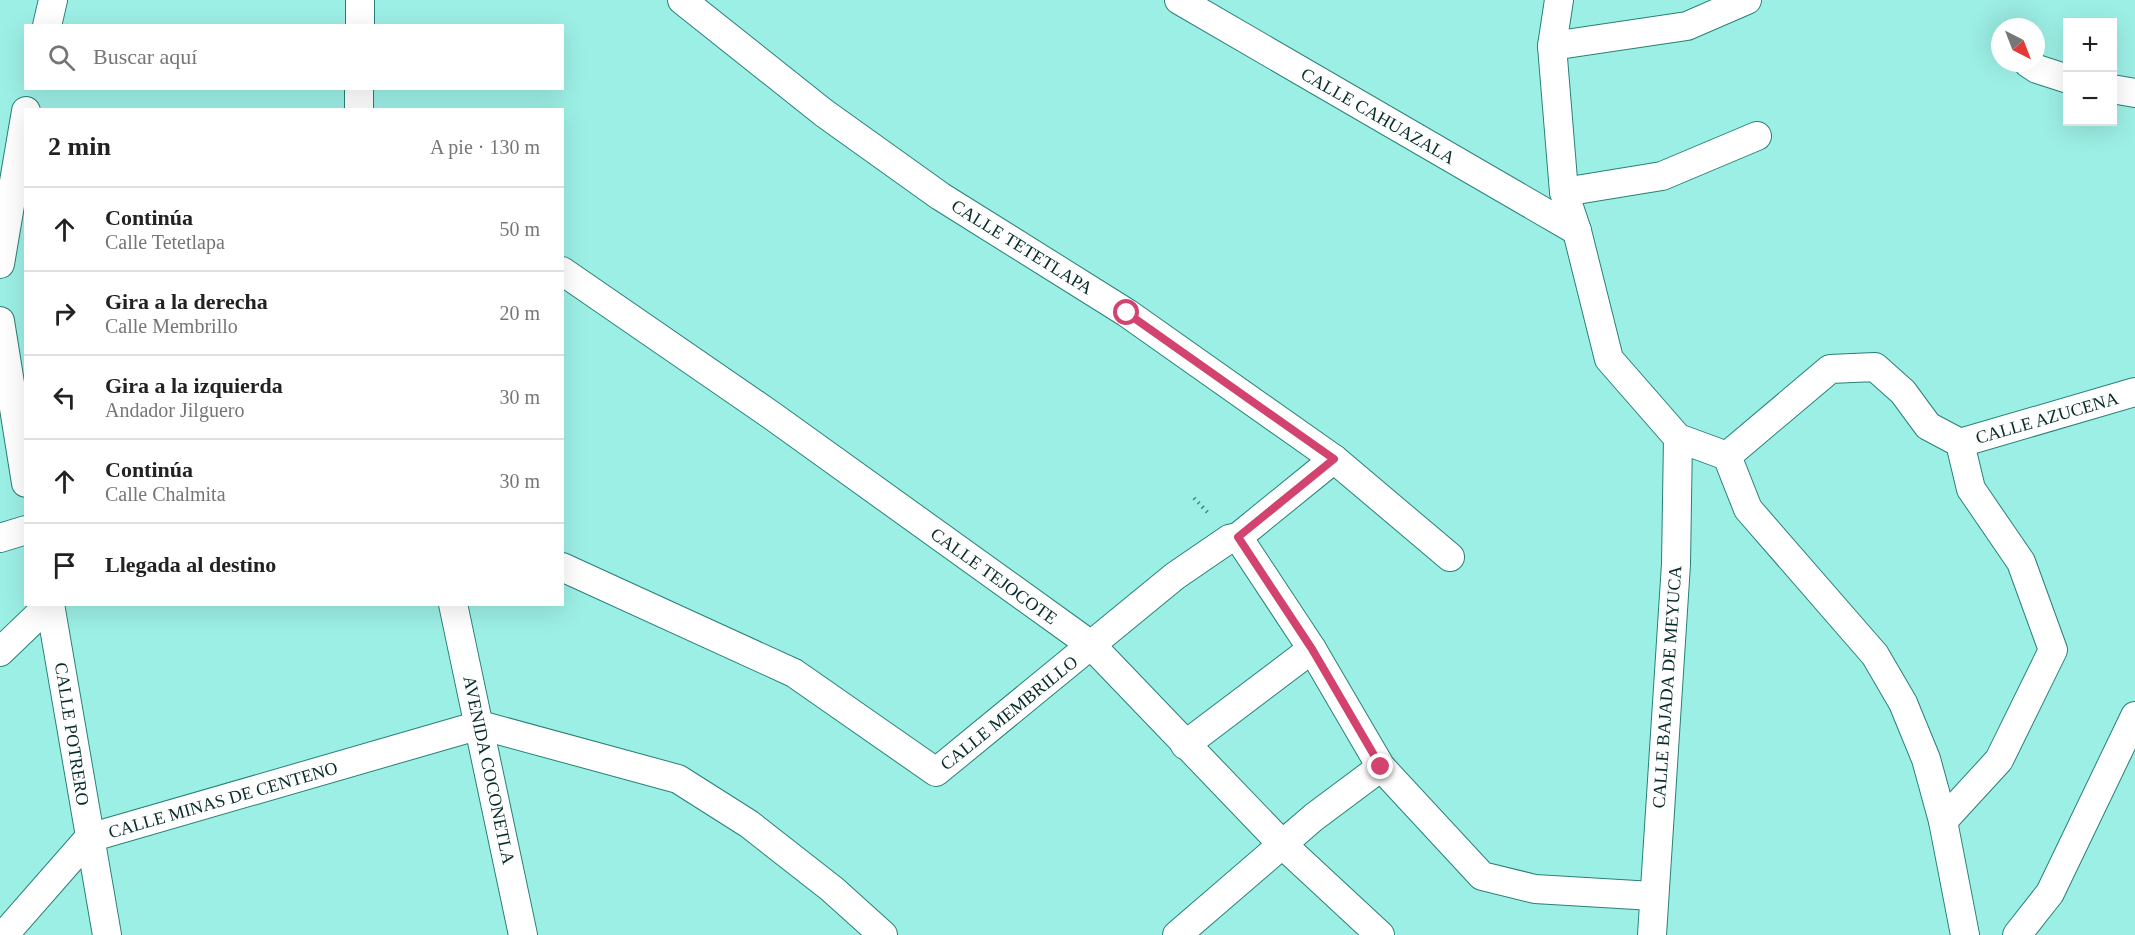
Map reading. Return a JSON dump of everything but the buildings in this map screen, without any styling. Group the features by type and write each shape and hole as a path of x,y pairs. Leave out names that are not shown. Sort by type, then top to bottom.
{"street":[{"path":"47,24 53,0"},
{"path":"360,0 360,24"},
{"name":"CALLE TETETLAPA","path":"682,0 824,113 940,196 1127,313 1334,459 1450,557"},
{"name":"CALLE CAHUAZALA","path":"1179,0 1577,231"},
{"path":"1558,0 1552,46 1564,192 1577,231 1609,359 1678,438 1727,456 1748,509 1875,655 1903,703 1926,759 1943,821 1965,935"},
{"path":"1552,46 1688,26 1747,0"},
{"path":"2045,72 2063,78"},
{"path":"2117,89 2135,93"},
{"path":"26,108 31,90"},
{"path":"359,90 359,108"},
{"path":"0,264 24,122"},
{"path":"1564,192 1662,176 1757,136"},
{"name":"CALLE TEJOCOTE","path":"564,272 771,415 1091,645 1282,844 1380,935"},
{"path":"0,321 24,471"},
{"path":"1727,456 1830,369 1875,367 1903,392 1928,426 1960,443 1971,489 2021,562 2053,650 1999,760 1943,821"},
{"name":"CALLE AZUCENA","path":"1960,443 2135,392"},
{"name":"CALLE BAJADA DE MEYUCA","path":"1652,935 1676,564 1678,438"},
{"name":"CALLE MEMBRILLO","path":"564,568 794,673 936,772 1175,576 1229,539 1238,537 1334,459"},
{"path":"0,538 24,531"},
{"path":"1238,537 1312,649 1381,767 1482,876 1535,889 1653,896"},
{"path":"0,652 48,606"},
{"name":"CALLE POTRERO","path":"50,606 107,935"},
{"name":"AVENIDA COCONETLA","path":"453,606 523,935"},
{"path":"1185,745 1312,649"},
{"path":"2017,935 2050,893 2135,716"},
{"path":"480,725 678,779 749,824 832,889 883,935"},
{"name":"CALLE MINAS DE CENTENO","path":"4,935 89,838 480,725"},
{"path":"1177,935 1314,817 1381,767"}],"route":[{"path":"1127,313 1334,459 1238,537 1312,649 1381,767"}]}
